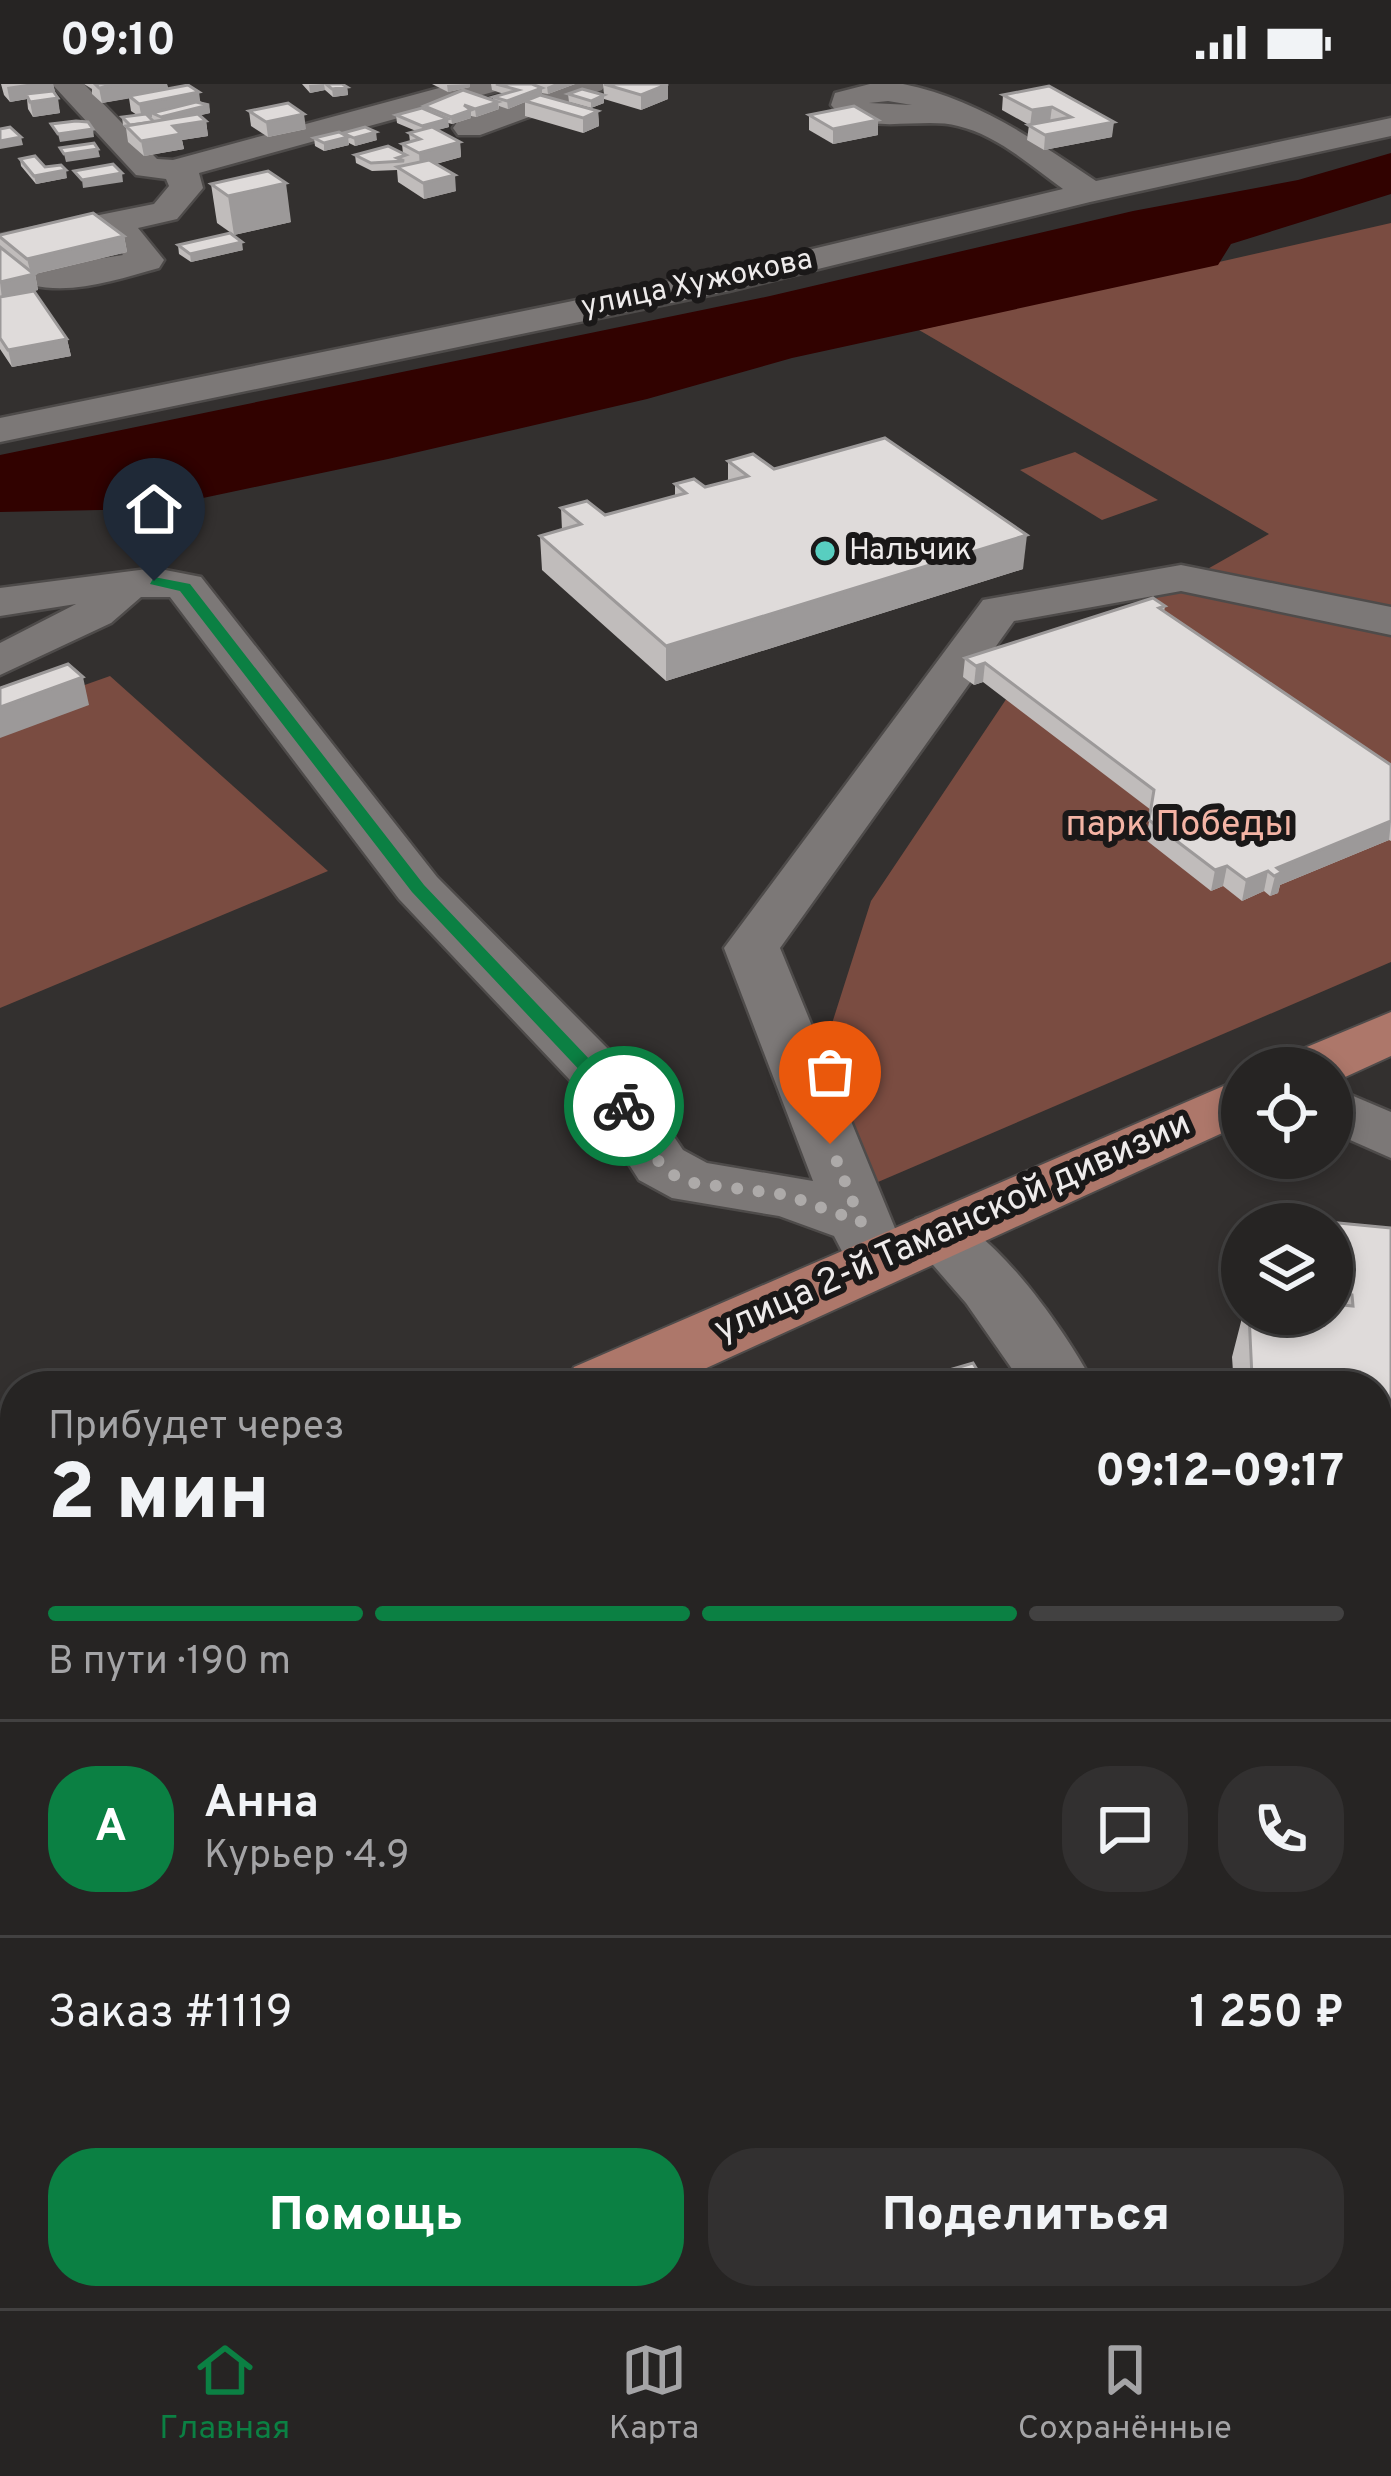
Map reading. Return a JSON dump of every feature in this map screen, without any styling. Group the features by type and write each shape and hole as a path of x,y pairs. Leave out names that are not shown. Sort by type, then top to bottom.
{"main road":[{"path":"1353,1049 1391,1032"},
{"name":"улица 2-й Таманской дивизии","path":"627,1371 869,1242 939,1235 1221,1109"}],"street":[{"path":"68,84 148,168 260,180"},
{"path":"362,84 395,112"},
{"path":"180,174 489,84"},
{"path":"442,135 591,84"},
{"path":"957,116 987,126 1090,192"},
{"name":"улица Хужокова","path":"0,430 729,280 1090,192 1391,128"},
{"path":"3,246 165,212 186,188 180,174"},
{"path":"45,278 99,273 146,260 114,222"},
{"path":"869,1242 752,948 999,610 1180,578 1391,621"},
{"path":"0,602 76,588 171,582 185,587 418,888 607,1083 661,1165 694,1183 787,1195 869,1242"},
{"path":"0,662 80,622 117,592 138,583"},
{"path":"1353,1118 1391,1137"},
{"path":"939,1235 989,1286 1050,1371"}],"green space":[{"name":"парк Победы","path":"1391,223 1391,962 871,1185 821,1058 871,901 1023,674 1269,534 919,330"},
{"path":"1075,452 1158,500 1102,520 1020,470"},
{"path":"110,676 328,871 0,1008 0,715"}],"shaded area":[{"path":"1391,153 1391,194 1231,244 1218,265 792,358 647,399 151,509 0,512 0,455 770,296 1133,211 1298,180"}],"building":[{"path":"496,84 542,88 507,101 493,97 518,90"},
{"path":"604,84 668,84 641,95"},
{"path":"188,85 199,92 139,104 129,96"},
{"path":"1049,86 1114,122 1045,135 1028,125 1071,117 1052,107 1032,110 1003,95"},
{"path":"582,89 604,95 591,101 568,94"},
{"path":"463,90 498,102 475,109 464,105 471,110 451,117 424,106"},
{"path":"53,91 58,98 30,102 26,94"},
{"path":"540,95 598,111 583,118 525,101"},
{"path":"196,102 209,105 161,117 152,113"},
{"path":"288,103 304,114 266,122 249,111"},
{"path":"854,106 878,120 833,129 809,115"},
{"path":"422,108 448,119 422,126 396,115"},
{"path":"146,114 154,122 130,125 122,117"},
{"path":"198,114 206,121 173,126 181,134 141,141 126,126"},
{"path":"88,122 93,129 58,134 51,124"},
{"path":"10,127 21,137 0,141 0,129"},
{"path":"365,127 376,132 354,138 343,133"},
{"path":"432,127 460,142 419,153 402,144 420,139 409,133"},
{"path":"339,132 348,137 324,143 314,138"},
{"path":"94,143 98,149 64,154 60,148"},
{"path":"388,146 406,155 397,158 404,161 371,163 355,155"},
{"path":"35,156 45,167 61,165 66,170 34,176 20,159"},
{"path":"429,160 455,175 423,183 397,167"},
{"path":"113,164 122,173 82,180 74,171"},
{"path":"268,171 286,183 228,196 211,184"},
{"path":"93,213 124,236 27,259 0,237 0,235"},
{"path":"230,233 242,242 190,254 178,245"},
{"path":"0,247 34,274 0,282"},
{"path":"34,291 67,339 8,350 0,338 0,297"},
{"path":"885,438 1027,535 666,646 540,536 581,524 561,508 587,501 605,515 686,493 675,484 694,479 705,487 748,476 728,461 753,454 774,469"},
{"path":"1153,598 1165,606 1159,608 1391,765 1391,821 1277,868 1282,872 1274,876 1268,871 1246,880 1227,866 1215,870 1149,820 1154,790 985,663 976,666 965,658"},
{"path":"68,664 83,677 0,707 0,688"},
{"path":"1353,1224 1391,1228 1391,1371 1252,1371 1250,1335 1353,1335"},
{"path":"973,1363 978,1371 946,1371"}],"way so far":[{"path":"624,1106 661,1165 675,1176 694,1183 787,1195 861,1222 830,1144"}],"place":[{"name":"Нальчик","path":"825,551"}],"route":[{"path":"154,581 185,587 418,888 624,1106"}]}
